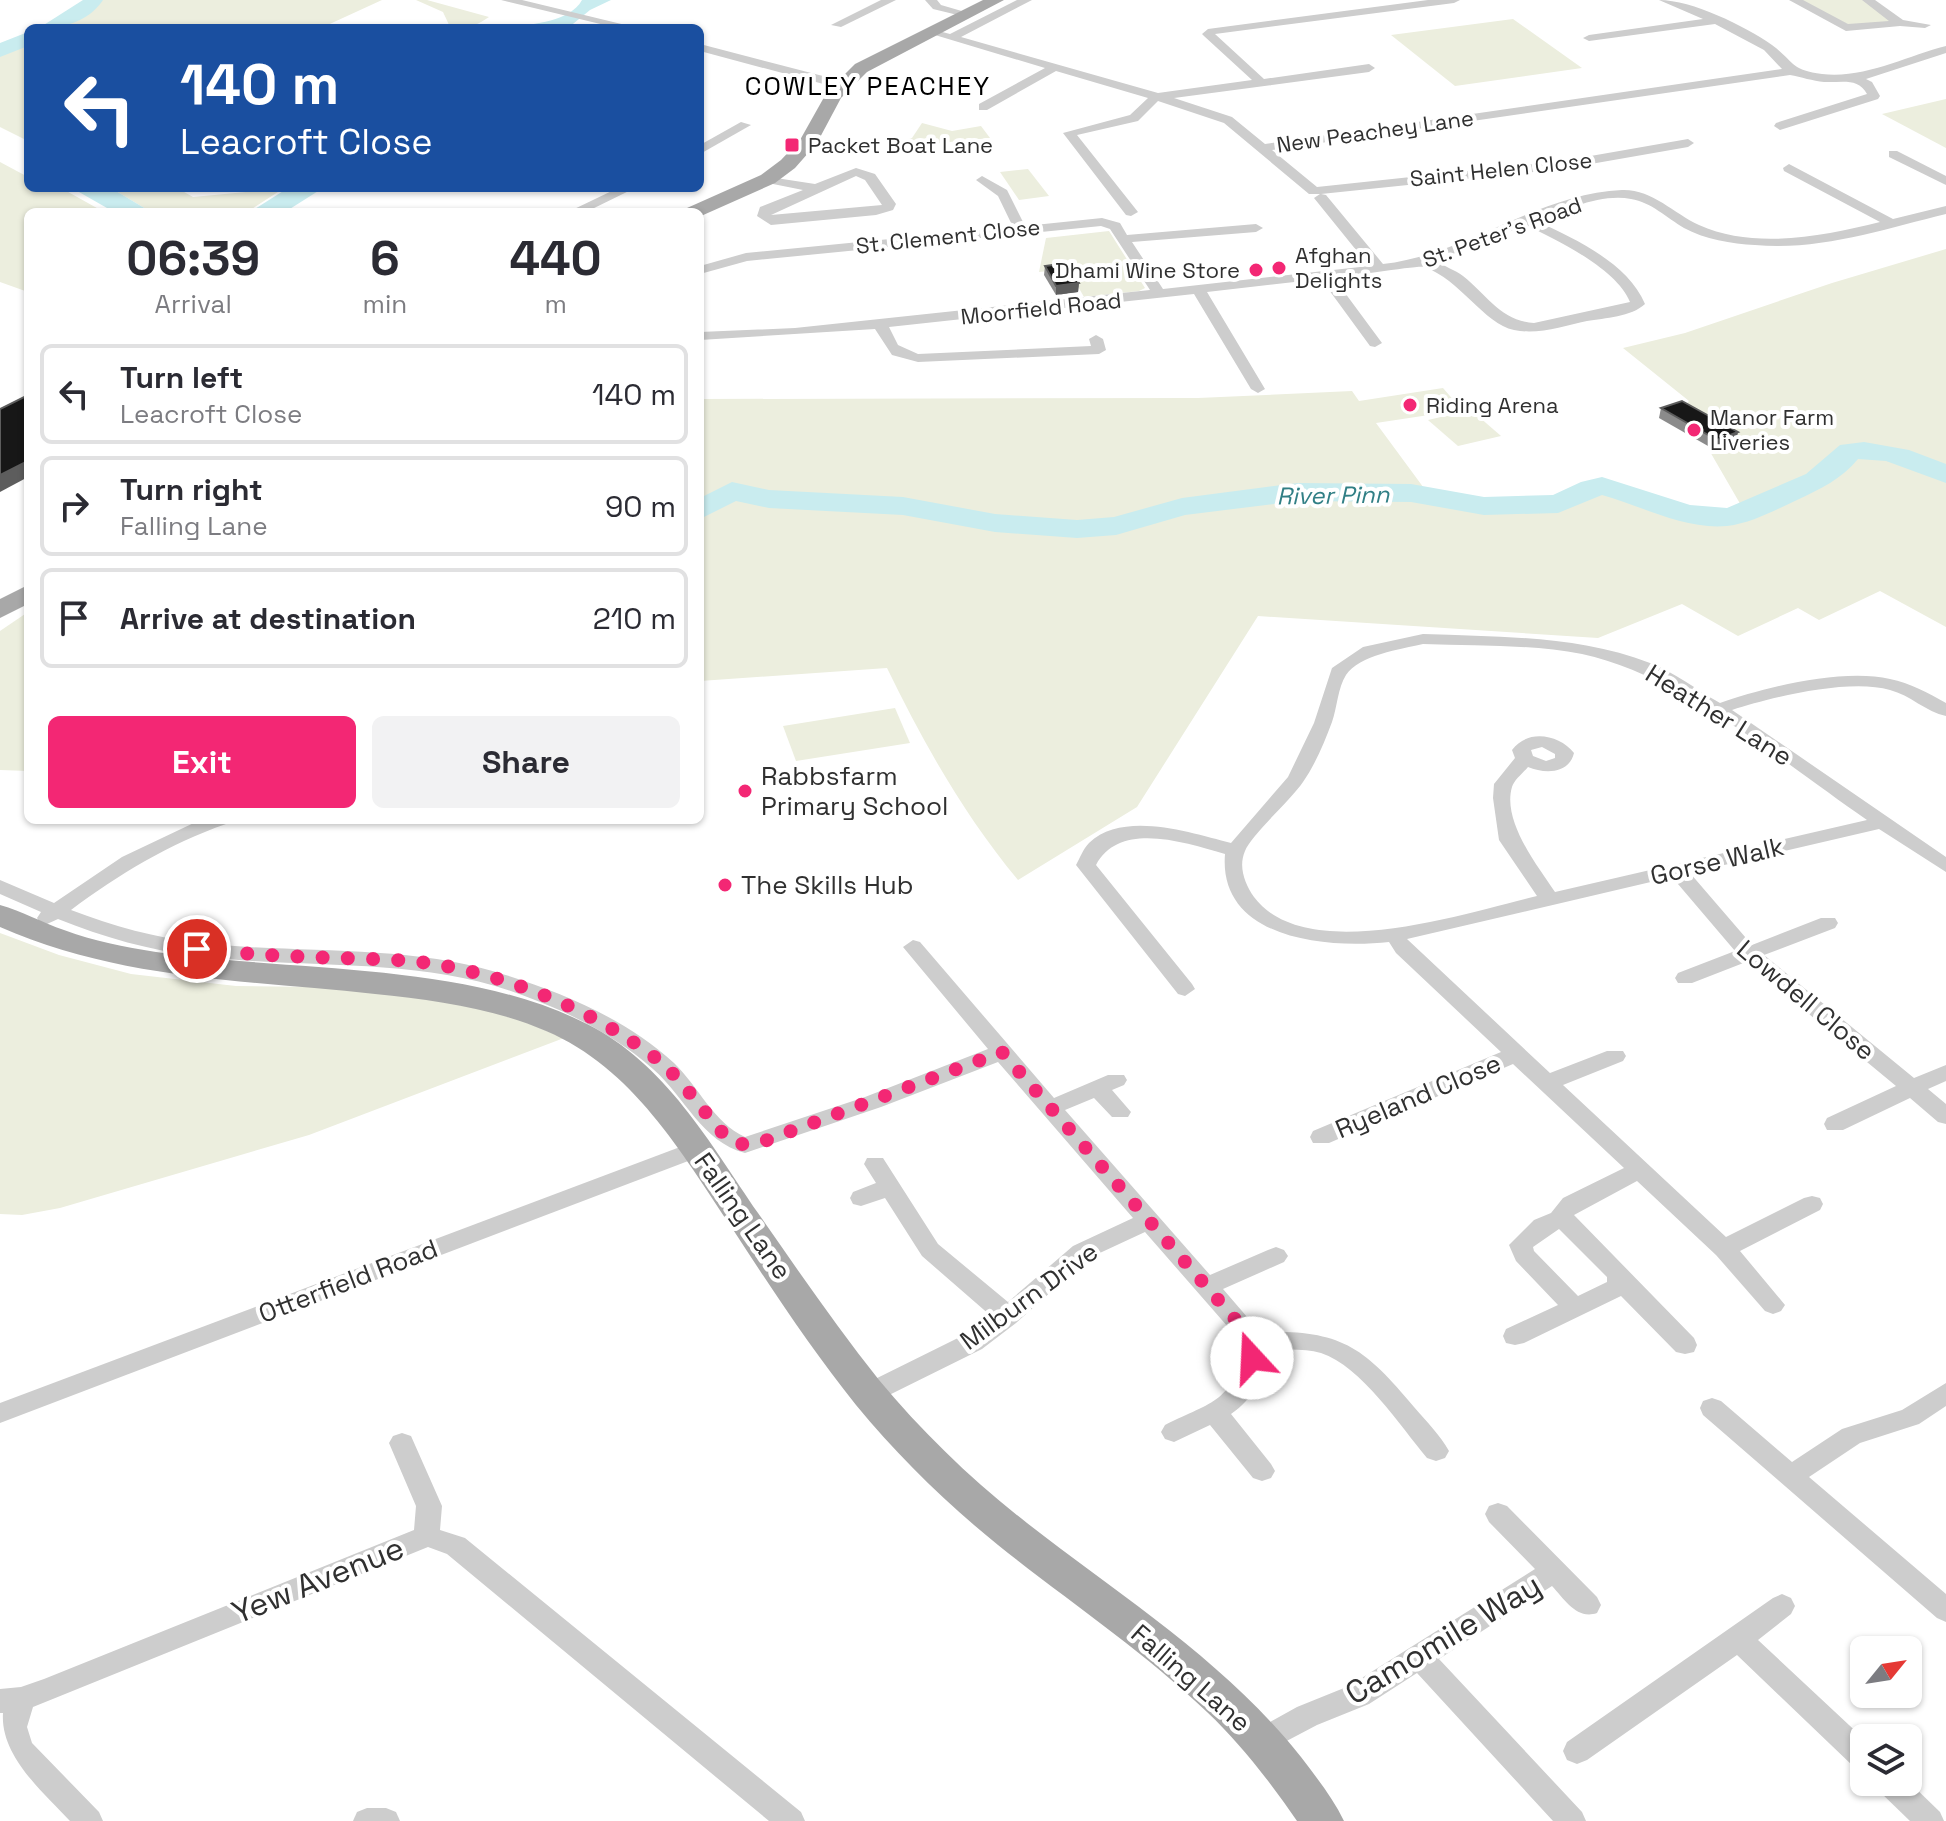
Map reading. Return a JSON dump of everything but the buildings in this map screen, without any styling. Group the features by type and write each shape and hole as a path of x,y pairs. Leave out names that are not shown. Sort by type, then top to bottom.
{"main road":[{"path":"703,208 768,179 808,143 842,85 861,68 996,0"},
{"path":"0,610 24,595"},
{"name":"Falling Lane","path":"29,919 89,949 144,960 409,987 526,1012 592,1041 628,1066 661,1101 712,1144 868,1394 919,1452 966,1495 1193,1673 1262,1741 1322,1821"}],"street":[{"path":"507,0 617,24"},
{"path":"837,25 890,0"},
{"path":"931,0 937,7 966,14"},
{"path":"952,37 1026,0"},
{"path":"1262,83 1208,34 1212,31 1454,0"},
{"path":"1669,2 1698,0"},
{"path":"1795,0 1846,28 1900,23 1925,25"},
{"path":"1868,0 1900,23"},
{"path":"1669,2 1770,50 1785,61 1790,71 1823,78 1856,78 1946,49"},
{"path":"1589,38 1714,21"},
{"name":"New Peachey Lane","path":"931,32 1057,66 1228,120 1262,148 1790,71"},
{"path":"704,48 842,85"},
{"path":"983,107 1057,66"},
{"path":"1131,212 1069,134 1134,118 1142,114 1149,101 1158,97 1369,68"},
{"path":"1780,126 1874,96 1868,85 1856,78"},
{"path":"704,148 745,125"},
{"name":"Saint Helen Close","path":"1317,195 1562,165 1688,143"},
{"path":"1262,148 1317,195 1380,270"},
{"path":"1893,154 1946,181"},
{"path":"1789,168 1889,222"},
{"path":"768,179 814,188 846,174 864,174 870,177 889,204 876,211 771,221 764,216 765,210 814,188"},
{"path":"982,180 999,186 1017,213 1020,229"},
{"path":"584,208 620,192"},
{"name":"St. Peter's Road","path":"1380,270 1423,261 1568,205 1622,194 1648,200 1695,228 1761,242 1802,242 1946,210"},
{"path":"1423,261 1456,277 1502,320 1515,326 1534,327 1628,309 1638,304 1630,290 1582,248 1527,221"},
{"name":"St. Clement Close","path":"704,269 746,257 1106,222 1114,225 1125,239"},
{"path":"1160,295 1125,239 1256,228"},
{"name":"Moorfield Road","path":"704,336 880,324 1380,270"},
{"path":"1326,277 1375,343"},
{"path":"1199,291 1258,389"},
{"path":"880,324 889,347 895,353 918,358 1099,350"},
{"name":"Heather Lane","path":"1235,850 1296,779 1323,723 1338,672 1369,651 1390,644 1423,639 1518,641 1587,650 1654,671 1718,709 1946,866"},
{"path":"1718,709 1839,683 1879,682 1910,690 1946,711"},
{"path":"1525,759 1503,784 1502,798 1509,840 1549,898"},
{"name":"Gorse Walk","path":"1235,850 1233,875 1251,906 1270,922 1320,937 1359,939 1394,935 1884,822"},
{"path":"29,919 178,833 206,824"},
{"path":"1185,989 1086,865 1105,842 1139,831 1235,850"},
{"name":"Lowdell Close","path":"1678,871 1749,954 1946,1116"},
{"name":"Falling Lane","path":"0,886 29,919"},
{"path":"1685,978 1828,923"},
{"name":"Ryeland Close","path":"1394,935 1403,948 1724,1249 1773,1305"},
{"path":"913,947 1254,1341 1312,1342 1344,1353 1359,1364 1436,1451"},
{"path":"712,1144 757,1143 1002,1052"},
{"name":"Ryeland Close","path":"1321,1137 1516,1054"},
{"path":"1547,1083 1615,1056"},
{"path":"1835,1124 1946,1072"},
{"path":"1050,1108 1107,1084 1120,1112"},
{"name":"Otterfield Road","path":"0,1413 712,1144"},
{"path":"875,1164 930,1250 1008,1316"},
{"path":"1562,1218 1563,1212 1571,1204 1640,1170"},
{"path":"861,1198 890,1187"},
{"path":"1724,1249 1812,1204"},
{"path":"1562,1218 1685,1345"},
{"path":"1562,1218 1542,1226 1521,1245 1524,1255 1575,1308"},
{"name":"Milburn Drive","path":"868,1394 973,1342 1008,1316 1081,1252 1148,1221"},
{"path":"1207,1286 1276,1256"},
{"path":"1515,1336 1616,1288 1620,1280"},
{"path":"1174,1432 1232,1403 1244,1390 1254,1341"},
{"path":"1792,1475 1851,1436 1910,1417 1946,1393"},
{"path":"1712,1408 1946,1610"},
{"path":"1214,1412 1262,1471"},
{"path":"402,1443 429,1506 427,1536"},
{"name":"Camomile Way","path":"1262,1741 1307,1716 1359,1695 1554,1571 1498,1514"},
{"name":"Yew Avenue","path":"10,1700 427,1536 456,1546 791,1821"},
{"path":"1554,1571 1588,1605"},
{"path":"1577,1751 1782,1606"},
{"path":"1739,1639 1850,1745"},
{"path":"1420,1657 1572,1821"},
{"path":"10,1700 13,1727 21,1750 89,1821"},
{"path":"1904,1796 1930,1821"},
{"path":"367,1821 386,1821"}],"green space":[{"path":"95,0 382,0 330,24 61,24 91,8"},
{"path":"416,0 427,0 489,17 477,24 449,24 443,12"},
{"path":"1795,0 1868,0 1900,23 1858,29"},
{"path":"1513,19 1582,68 1455,86 1391,35"},
{"path":"24,42 24,139 0,127 0,53"},
{"path":"1946,99 1946,148 1882,114"},
{"path":"922,123 952,131 981,126 990,138 910,146 906,139 912,138"},
{"path":"0,162 24,175 24,192 68,192 97,208 24,208 24,291 0,282"},
{"path":"1028,169 1049,196 1019,200 1000,172"},
{"path":"118,192 184,192 193,197 278,192 253,208 144,208"},
{"path":"1109,231 1145,288 1084,297 1068,269 1039,272 1046,238"},
{"path":"1946,249 1946,472 1898,453 1873,448 1847,449 1835,463 1858,452 1880,452 1946,476 1946,627 1880,591 1819,620 1798,608 1738,636 1682,604 1598,638 1258,616 1137,807 1018,880 946,778 887,668 704,681 704,399 1198,398 1352,391 1359,401 1443,388 1462,410 1376,423 1429,495 1490,502 1536,503 1557,501 1587,486 1601,484 1690,510 1725,513 1742,507 1709,450 1735,442 1680,410 1689,401 1623,348 1685,333 1832,283"},
{"name":"Riding Arena","path":"1471,410 1501,436 1458,446 1428,420"},
{"path":"24,615 24,771 0,770 0,631"},
{"path":"895,708 910,743 796,761 783,726"},
{"path":"0,933 59,955 131,974 236,986 317,987 411,995 508,1015 564,1038 309,1135 60,1208 22,1215 0,1214"}],"water":[{"path":"582,0 611,0 590,10 573,24 534,24 560,17"},
{"path":"79,192 118,192 144,208 107,208"},
{"path":"282,192 317,192 291,208 256,208"}],"waterway":[{"path":"56,24 89,6 93,0"},
{"path":"0,51 24,40"},
{"name":"River Pinn","path":"704,508 732,491 769,499 903,506 995,523 1077,529 1116,526 1182,507 1298,492 1411,493 1484,506 1558,504 1602,486 1696,515 1727,517 1752,510 1816,480 1850,451 1888,453 1946,474"}],"place":[{"name":"Packet Boat Lane","path":"792,145"},
{"name":"Afghan Delights","path":"1279,268"},
{"name":"Dhami Wine Store","path":"1256,270"},
{"name":"Riding Arena","path":"1410,405"},
{"name":"Manor Farm Liveries","path":"1694,430"},
{"name":"Rabbsfarm Primary School","path":"745,791"},
{"name":"The Skills Hub","path":"725,885"}],"district":[{"name":"COWLEY PEACHEY","path":"868,86"}],"route":[{"path":"197,949 389,959 445,966 499,979 590,1018 636,1044 679,1081 730,1141 741,1145 753,1144 873,1102 1002,1052 1254,1341 1252,1358"}]}
